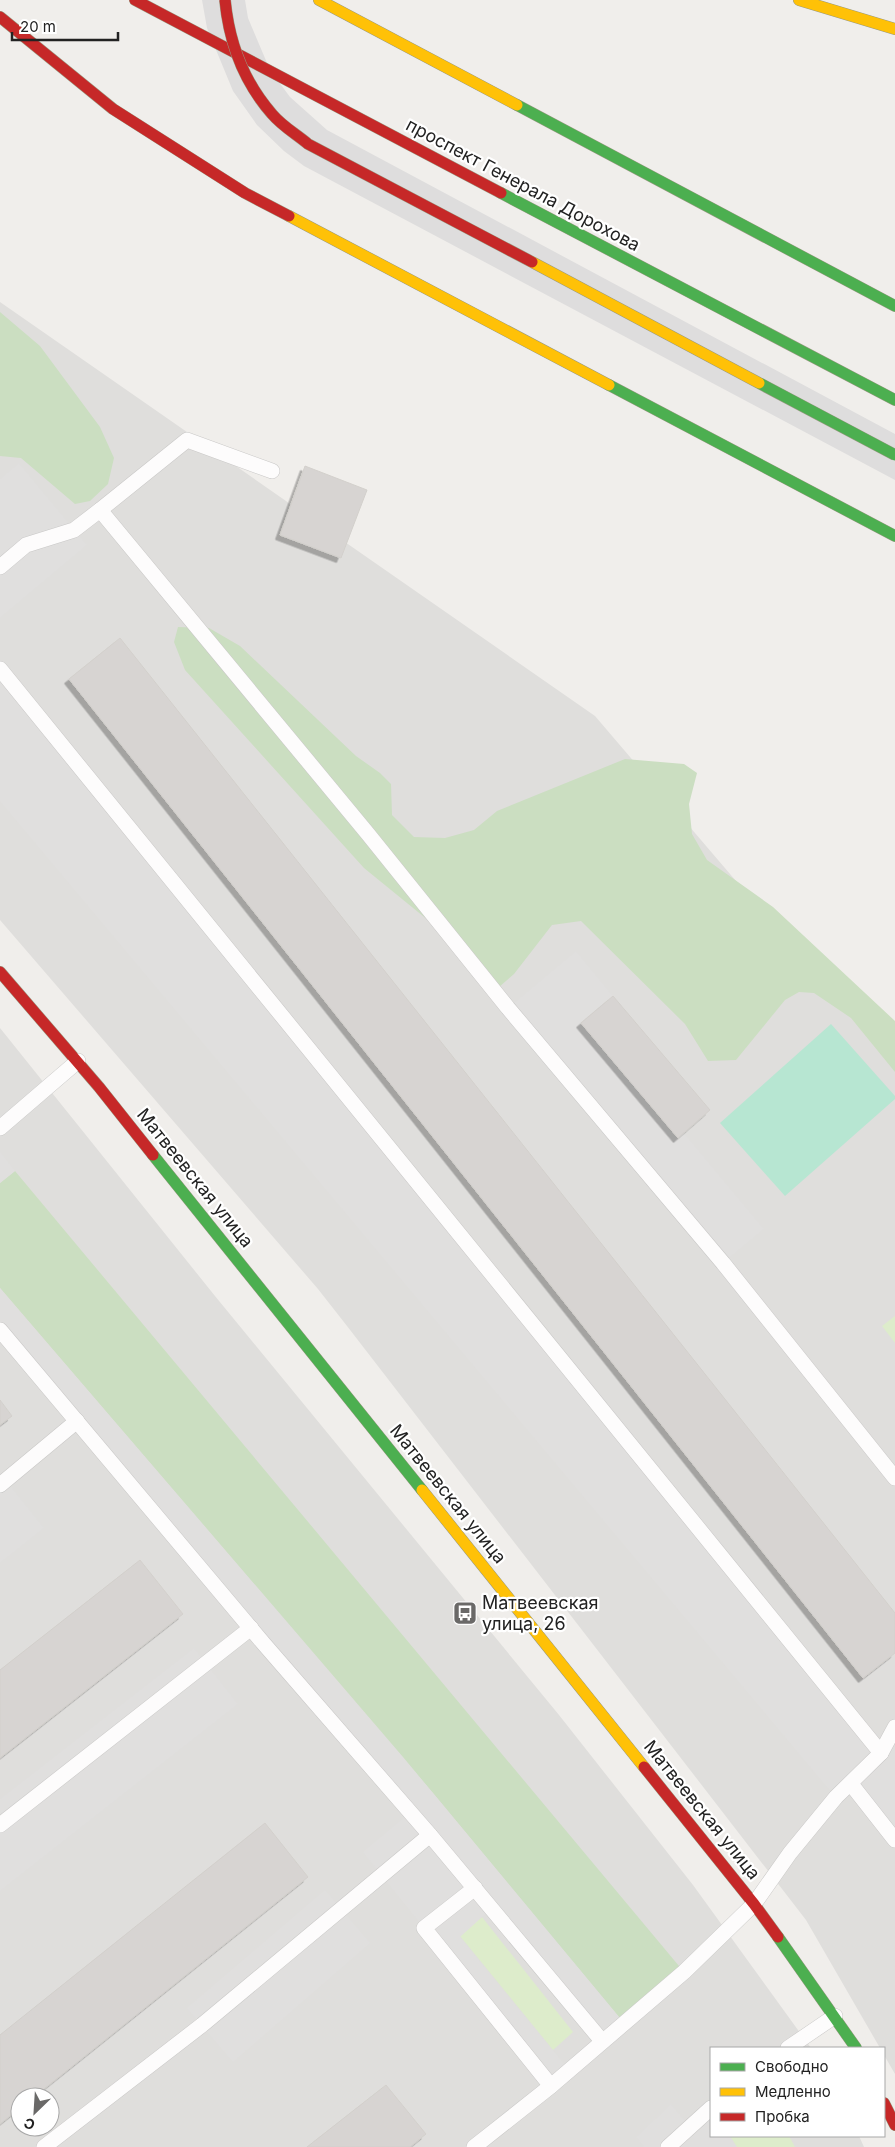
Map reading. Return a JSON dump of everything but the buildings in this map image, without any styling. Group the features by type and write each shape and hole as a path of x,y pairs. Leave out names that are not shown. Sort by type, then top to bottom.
{"main road":[{"name":"проспект Генерала Дорохова","path":"135,0 895,400"},
{"path":"225,0 226,16 233,47 250,82 273,114 308,144 895,455"},
{"path":"319,0 895,306"},
{"path":"799,0 895,29"},
{"path":"0,17 113,109 245,193 895,536"},
{"name":"Матвеевская улица","path":"0,972 78,1061 754,1904 836,2016 855,2047"},
{"path":"885,2105 895,2125"}],"lane":[{"path":"0,567 26,545 74,530 187,440 272,471"},
{"path":"100,510 356,819 508,1008 723,1263 895,1478"},
{"path":"0,669 881,1753"},
{"path":"0,1128 78,1061"},
{"path":"0,1330 251,1628 430,1834 602,2041"},
{"path":"0,1485 76,1421"},
{"path":"0,1825 251,1628"},
{"path":"474,2147 551,2086 684,1972 754,1904 796,1846 836,1797 881,1753 895,1727"},
{"path":"851,1784 895,1840"},
{"path":"44,2147 202,2025 430,1834"},
{"path":"475,1888 424,1928 551,2086"},
{"path":"790,2047 836,2016"},
{"path":"668,2147 710,2109"}],"shaded area":[{"path":"0,302 595,716 895,1067 895,2074 885,2057 885,2047 879,2047 806,1920 347,1326 318,1289 0,920"},
{"path":"19,463 87,545 0,618 0,479"},
{"path":"0,669 880,1753 895,1727 895,1840 851,1784 836,1797 822,1781 0,801"},
{"path":"576,951 613,996 581,1023 678,1138 684,1133 764,1229 723,1263 508,1008"},
{"path":"0,1028 215,1296 559,1715 693,1885 810,2047 710,2047 710,2137 859,2137 864,2147 0,2147"},
{"path":"0,1152 15,1171 0,1183"},
{"path":"0,1288 403,1757 624,2023 602,2041 492,1909 482,1917 460,1937 569,2070 551,2086 363,1852 410,1813 0,1330"},
{"path":"0,1473 44,1528 0,1563"},
{"path":"194,1648 238,1704 0,1891 0,1799"},
{"path":"325,1890 370,1943 233,2062 187,2008"},
{"path":"671,2104 689,2126 710,2109 710,2137 731,2137 737,2147 644,2147 636,2137"}],"green space":[{"path":"0,312 40,346 100,427 114,458 108,484 90,501 75,504 21,458 0,456"},
{"path":"178,627 209,628 240,646 356,756 380,773 391,784 392,815 414,837 445,838 474,830 497,811 625,759 684,764 697,773 689,804 692,834 707,860 773,907 895,1021 895,1072 851,1018 814,993 799,992 785,1000 736,1060 708,1061 685,1024 581,921 552,925 514,974 491,994 445,934 364,868 185,670 174,642"},
{"path":"831,1024 895,1096 895,1099 785,1196 720,1123"},
{"path":"15,1171 684,1972 624,2023 433,1793 0,1288 0,1183"},
{"path":"895,1316 895,1343 882,1326"},
{"path":"482,1917 573,2032 553,2050 460,1936"},
{"path":"729,2137 790,2137 795,2147 734,2147"}],"pier":[{"path":"202,0 245,0 248,18 270,70 290,97 327,130 895,434 895,480 304,166 284,151 257,125 233,91 207,28"}],"traffic: fast":[{"path":"517,105 895,306"},
{"path":"501,193 895,400"},
{"path":"759,383 895,455"},
{"path":"609,385 895,536"},
{"path":"153,1155 422,1490"},
{"path":"778,1937 855,2047"}],"traffic: slow":[{"path":"319,0 517,105"},
{"path":"799,0 895,29"},
{"path":"289,216 609,385"},
{"path":"532,262 759,383"},
{"path":"422,1490 644,1767"}],"traffic: jam":[{"path":"135,0 501,193"},
{"path":"225,0 230,31 239,61 253,89 280,122 308,144 532,262"},
{"path":"0,17 113,109 245,193 289,216"},
{"path":"0,972 99,1087 153,1155"},
{"path":"644,1767 754,1904 778,1937"},
{"path":"885,2105 895,2125"}],"place":[{"name":"Матвеевская улица, 26","path":"465,1613"}]}
